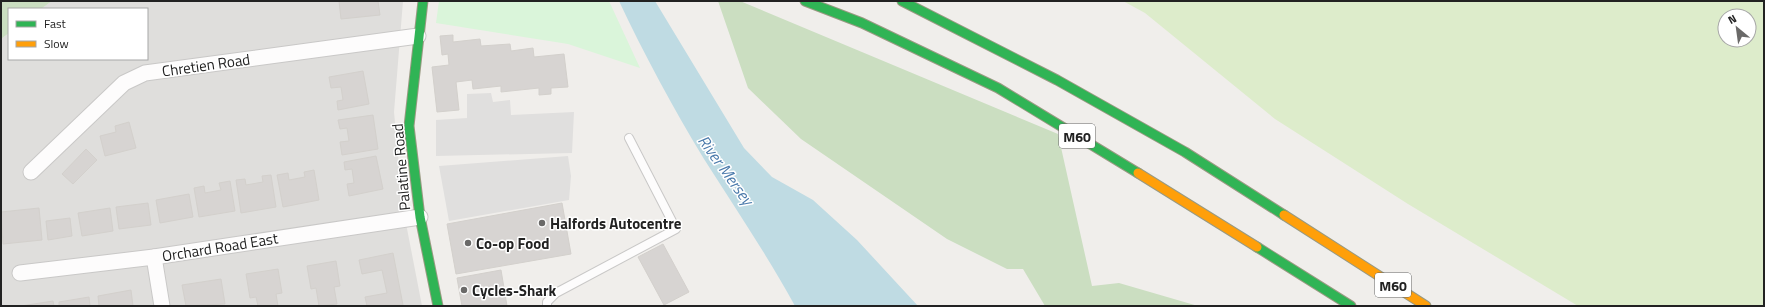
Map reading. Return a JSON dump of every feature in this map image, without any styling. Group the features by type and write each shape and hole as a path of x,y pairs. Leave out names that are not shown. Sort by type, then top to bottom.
{"main road":[{"name":"Palatine Road","path":"423,1 409,126 420,217 438,306"},
{"name":"M60","path":"805,1 862,23 998,88 1351,306"},
{"name":"M60","path":"902,1 1057,80 1185,152 1426,306"}],"street":[{"name":"Chretien Road","path":"31,172 124,83 145,74 418,36"},
{"name":"Orchard Road East","path":"20,273 154,257 420,217"},
{"path":"154,257 162,306"}],"lane":[{"path":"547,306 547,302 556,293 676,229 629,138"}],"shaded area":[{"path":"52,1 403,1 394,112 403,208 422,306 1,306 1,39 8,34 8,60 148,60 148,8 42,8"},
{"path":"491,93 493,102 510,100 511,115 574,112 572,153 436,156 436,120 467,118 467,94"},
{"path":"568,156 571,176 569,200 449,221 439,166"}],"green space":[{"path":"1,1 52,1 42,8 8,8 8,34 1,39"},
{"path":"439,1 609,1 640,68 568,44 436,23"},
{"path":"718,1 740,1 1058,134 1092,286 1119,283 1198,306 1045,306 1023,269 1007,269 947,239 801,139 748,88"},
{"path":"1123,1 1764,1 1764,306 1578,306 1408,204 1275,119 1145,13"}],"water":[{"name":"River Mersey","path":"619,1 655,1 744,148 772,177 813,200 857,240 918,306 795,306 681,120"}],"building":[{"path":"339,1 378,1 380,15 341,19"},
{"path":"453,35 453,42 480,39 481,46 510,44 511,51 533,48 534,57 564,54 568,87 551,88 551,94 539,95 539,88 501,92 501,86 473,89 472,80 456,82 459,110 437,112 432,67 449,65 448,54 442,55 440,36"},
{"path":"363,71 369,104 338,110 337,101 343,100 341,87 331,88 329,77"},
{"path":"373,115 378,149 342,155 340,142 349,141 347,128 340,129 338,120"},
{"path":"129,122 136,148 105,156 100,136 116,132 115,126"},
{"path":"86,149 97,160 73,184 62,174"},
{"path":"376,156 383,189 349,196 347,184 354,183 352,169 345,170 344,162"},
{"path":"314,170 319,200 283,207 277,175 288,173 289,180 305,177 304,172"},
{"path":"271,175 276,207 241,213 236,180 245,179 246,185 263,182 262,176"},
{"path":"230,181 235,211 199,217 194,188 204,186 205,193 221,190 219,183"},
{"path":"189,194 193,217 160,223 156,200"},
{"path":"148,203 151,225 119,229 116,207"},
{"path":"562,203 571,254 456,274 447,224"},
{"path":"39,208 42,240 3,244 1,212"},
{"path":"110,208 113,231 82,236 78,213"},
{"path":"70,218 72,236 48,240 46,221"},
{"path":"663,244 689,292 664,305 638,257"},
{"path":"393,253 403,305 367,306 365,297 387,293 382,270 362,274 359,260"},
{"path":"336,261 340,286 334,287 337,304 319,306 316,288 311,289 307,266"},
{"path":"278,269 282,293 276,294 278,306 258,306 256,297 250,298 246,274"},
{"path":"501,270 507,306 462,306 457,278"},
{"path":"221,279 225,304 186,306 182,285"},
{"path":"131,290 133,306 99,306 98,296"},
{"path":"89,297 90,306 59,306 59,302"},
{"path":"53,301 54,306 21,306"}],"traffic: fast":[{"path":"423,1 409,126 420,217 438,306"},
{"path":"805,1 862,23 998,88 1138,173"},
{"path":"902,1 1057,80 1185,152 1284,215"},
{"path":"1257,247 1351,306"}],"traffic: slow":[{"path":"1138,173 1257,247"},
{"path":"1284,215 1426,306"}],"place":[{"name":"Halfords Autocentre","path":"542,223"},
{"name":"Co-op Food","path":"468,243"},
{"name":"Cycles-Shark","path":"464,290"}]}
